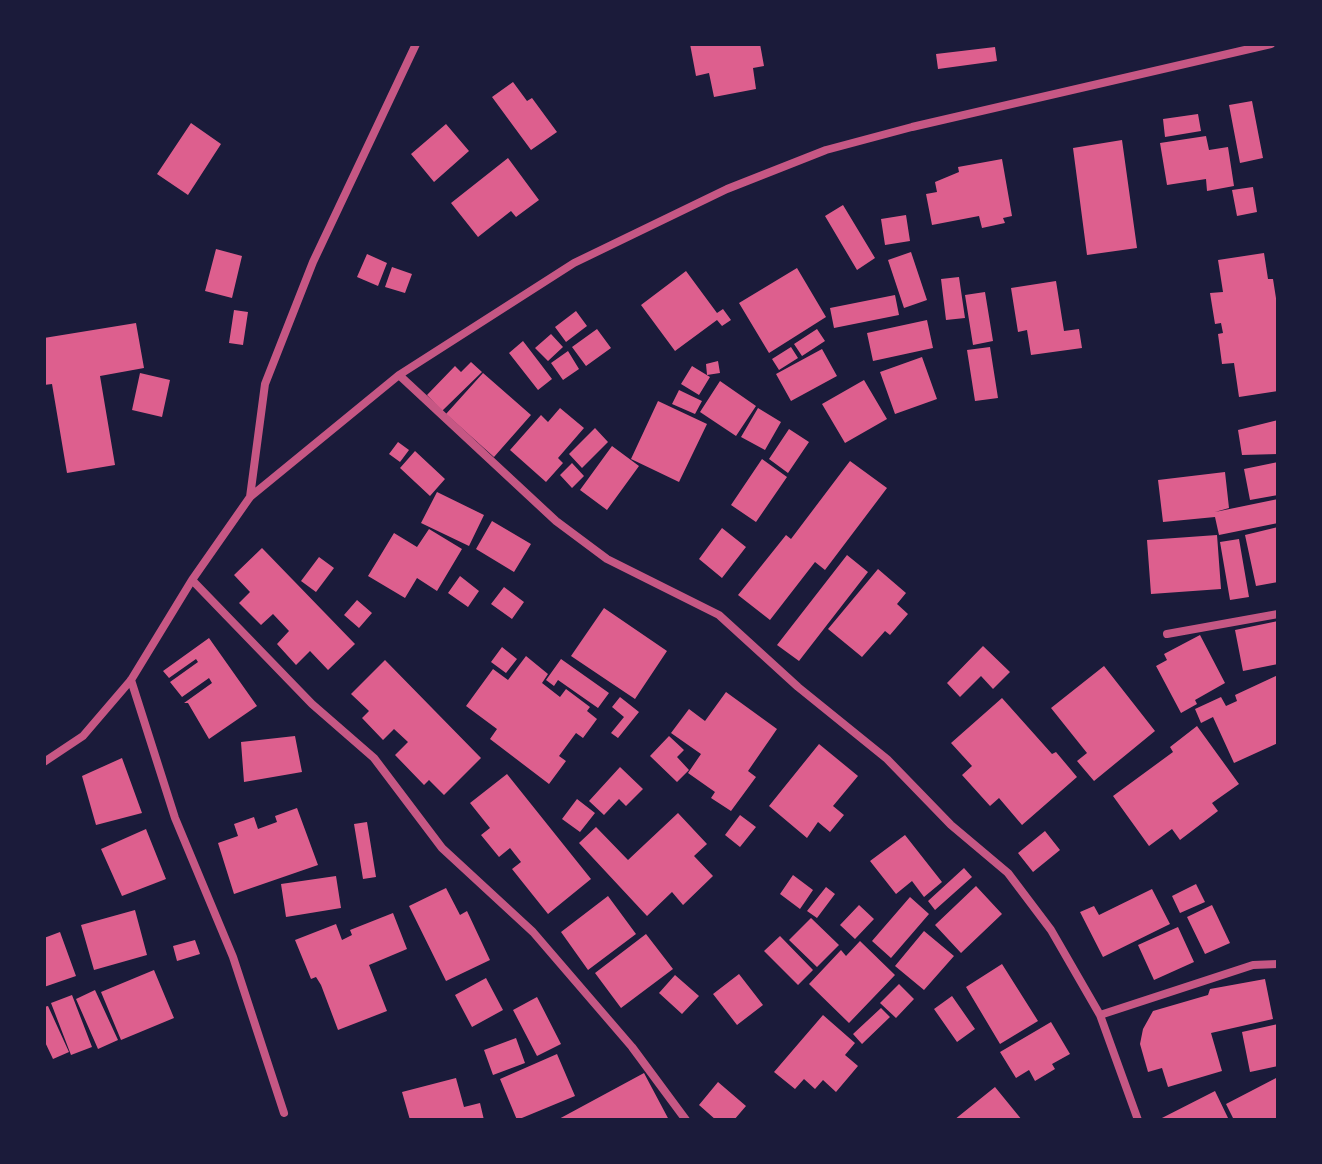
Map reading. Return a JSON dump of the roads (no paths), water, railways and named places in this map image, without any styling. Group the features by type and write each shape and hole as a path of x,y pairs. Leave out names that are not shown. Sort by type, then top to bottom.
{"street":[{"path":"250,497 265,384 313,262 416,44"},
{"path":"44,762 83,736 131,680 192,580 250,497 399,375 574,263 727,189 826,150 912,127 1271,44"},
{"path":"399,375 556,521 607,559 719,615 798,687 887,759 951,825 1008,873 1051,930 1100,1015 1138,1120"},
{"path":"192,580 312,704 374,758 442,848 533,932 632,1047 686,1120"},
{"path":"1167,634 1278,614"},
{"path":"131,680 175,818 233,957 284,1113"},
{"path":"1100,1015 1253,965 1278,964"}]}
